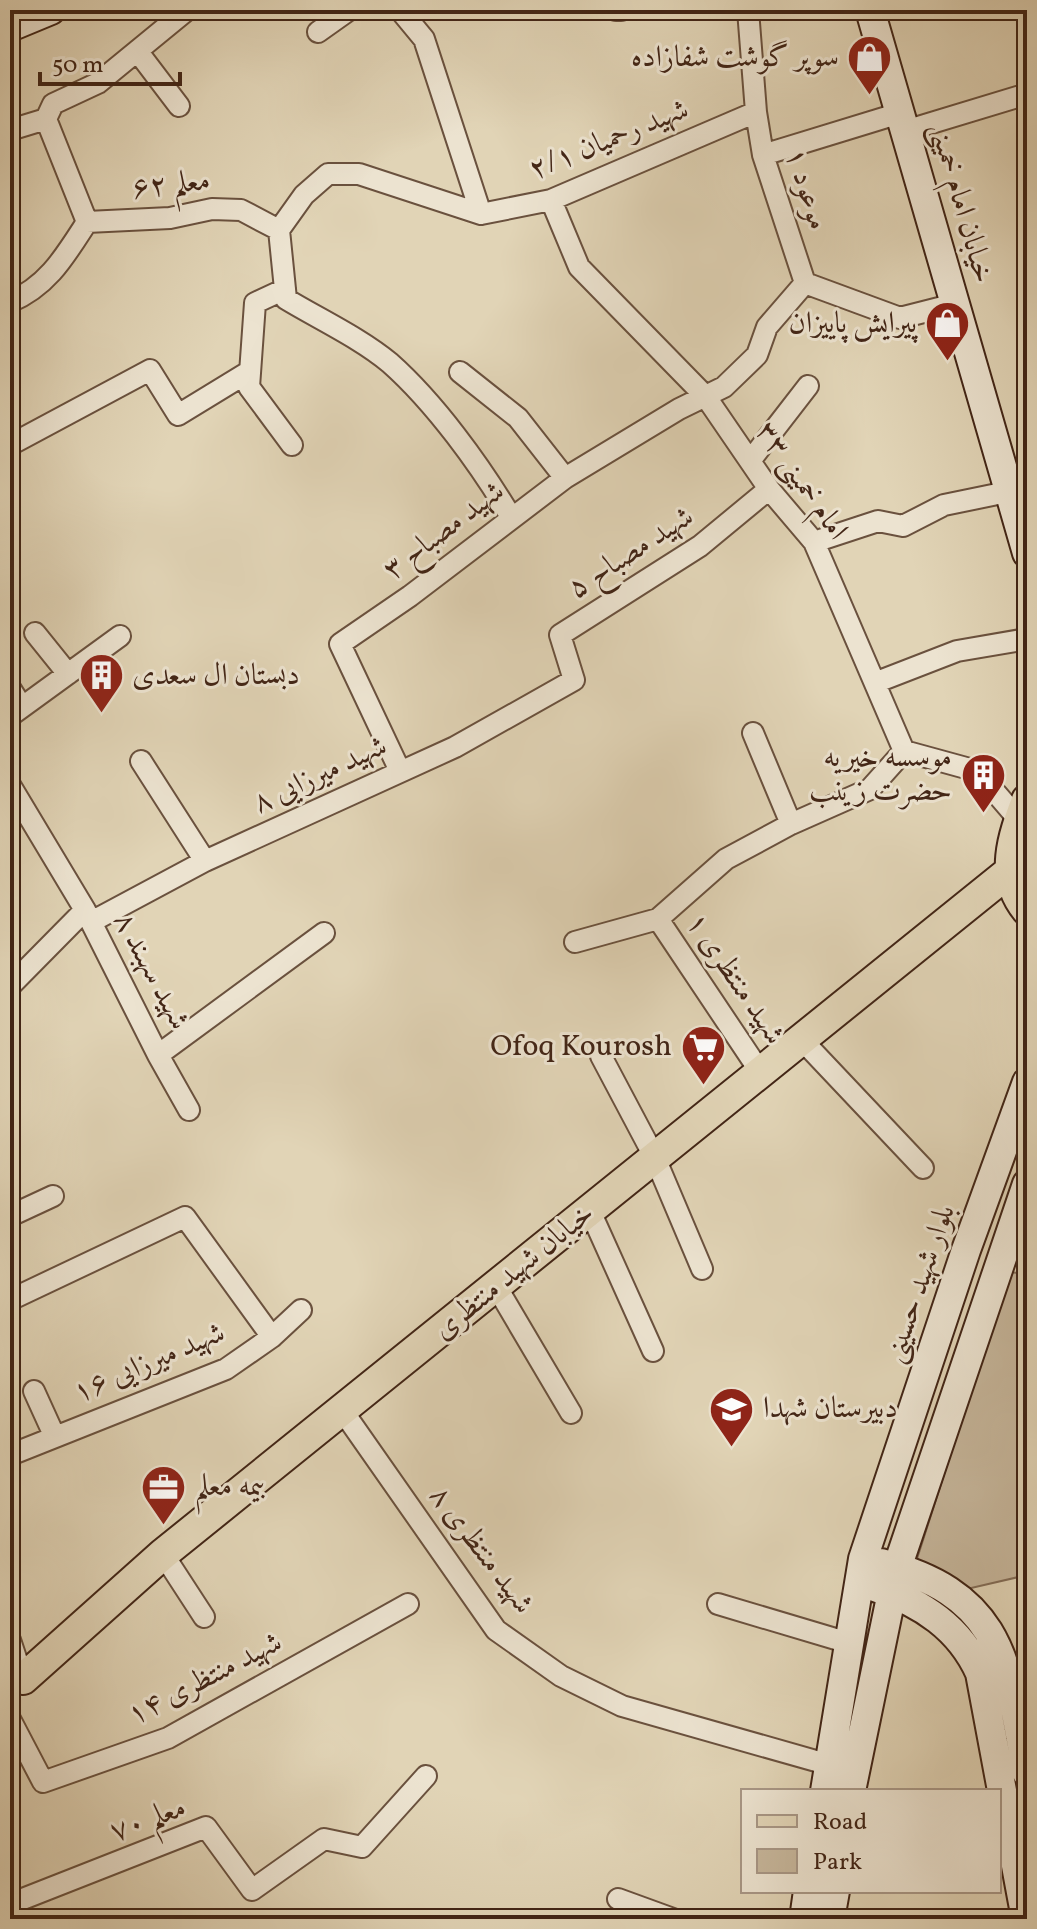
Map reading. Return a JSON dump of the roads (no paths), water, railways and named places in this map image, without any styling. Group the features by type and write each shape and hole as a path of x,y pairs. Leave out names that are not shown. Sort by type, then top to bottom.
{"main road":[{"path":"10,27 51,10"},
{"name":"خیابان امام خمینی","path":"870,10 955,304 1016,483 1027,553"},
{"path":"1023,810 1009,872 1014,891 1027,910"},
{"name":"خیابان شهید منتظری","path":"14,1686 163,1554 1009,872"},
{"name":"بلوار شهید حسینی","path":"827,1778 861,1570 966,1250 1027,1082"},
{"path":"851,1789 895,1580 1027,1184"},
{"path":"861,1570 951,1594 975,1612 995,1639 1007,1665 1027,1773"},
{"path":"895,1580 955,1631 976,1663 1023,1870 1026,1919"},
{"path":"804,1919 808,1893"},
{"path":"830,1919 835,1893"},
{"path":"10,1912 12,1919"}],"street":[{"path":"10,302 27,295 54,272 87,222 46,119 53,104 98,83 187,10"},
{"path":"318,32 349,10"},
{"path":"400,10 424,39 481,214"},
{"name":"موعود ۱","path":"748,10 756,112 763,155 805,283"},
{"path":"138,52 179,106"},
{"path":"763,155 1027,94"},
{"name":"شهید رحمیان ۲/۱","path":"481,214 551,200 756,112"},
{"path":"10,130 46,119"},
{"path":"481,214 359,174 328,174 304,195 279,230 286,299 389,363 458,440 486,476 511,517"},
{"name":"امام خمینی ۳۳","path":"551,200 579,267 706,397 769,489 814,542 877,682 904,751"},
{"name":"معلم ۶۲","path":"87,222 170,218 212,209 241,210 279,230"},
{"path":"805,283 900,318 955,304"},
{"name":"شهید مصباح ۳","path":"400,771 340,644 455,563 565,478 679,409 724,387 757,355 767,327 805,283"},
{"path":"285,289 255,303 249,387 292,445"},
{"path":"10,445 150,370 178,415 250,371"},
{"path":"460,372 518,418 565,478"},
{"path":"750,461 808,386"},
{"path":"814,542 878,521 903,526 944,505 1016,483"},
{"name":"شهید مصباح ۵","path":"574,680 560,635 700,546 769,489"},
{"path":"35,633 68,674"},
{"path":"10,688 16,712 120,636"},
{"path":"877,682 957,651 1027,639"},
{"name":"شهید میرزایی ۸","path":"10,986 88,916 205,861 281,830 455,747 574,680"},
{"path":"753,733 791,824"},
{"path":"575,942 658,919 726,859 791,824 870,789 904,751 977,771 1023,810"},
{"path":"141,761 205,861"},
{"name":"شهید سهبند ۸","path":"10,785 88,916 158,1055 324,933"},
{"name":"شهید منتظری ۱","path":"658,919 761,1073"},
{"path":"802,1040 923,1168"},
{"path":"158,1055 189,1110"},
{"path":"601,1056 655,1158 702,1269"},
{"path":"10,1216 53,1196"},
{"path":"590,1211 653,1351"},
{"path":"10,1300 185,1217 272,1337"},
{"path":"496,1286 571,1413"},
{"name":"شهید میرزایی ۱۶","path":"10,1455 226,1369 272,1337 301,1310"},
{"path":"34,1391 54,1435"},
{"name":"شهید منتظری ۸","path":"342,1410 496,1630 561,1676 622,1706 827,1778"},
{"path":"163,1554 204,1617"},
{"name":"شهید منتظری ۱۴","path":"10,1719 43,1782 168,1738 408,1604"},
{"path":"718,1604 849,1643"},
{"path":"10,1640 14,1686"},
{"name":"معلم ۷۰","path":"10,1904 206,1827 252,1890 324,1839 362,1847 426,1776"},
{"path":"618,1899 673,1919"}],"place":[{"name":"سوپر گوشت شفازاده","path":"870,97"},
{"name":"پیرایش پاییزان","path":"948,363"},
{"name":"دبستان ال سعدی","path":"101,715"},
{"name":"موسسه خیریه حضرت زینب","path":"983,814"},
{"name":"Ofoq Kourosh","path":"703,1086"},
{"name":"دبیرستان شهدا","path":"732,1448"},
{"name":"بیمه معلم","path":"164,1526"}]}
